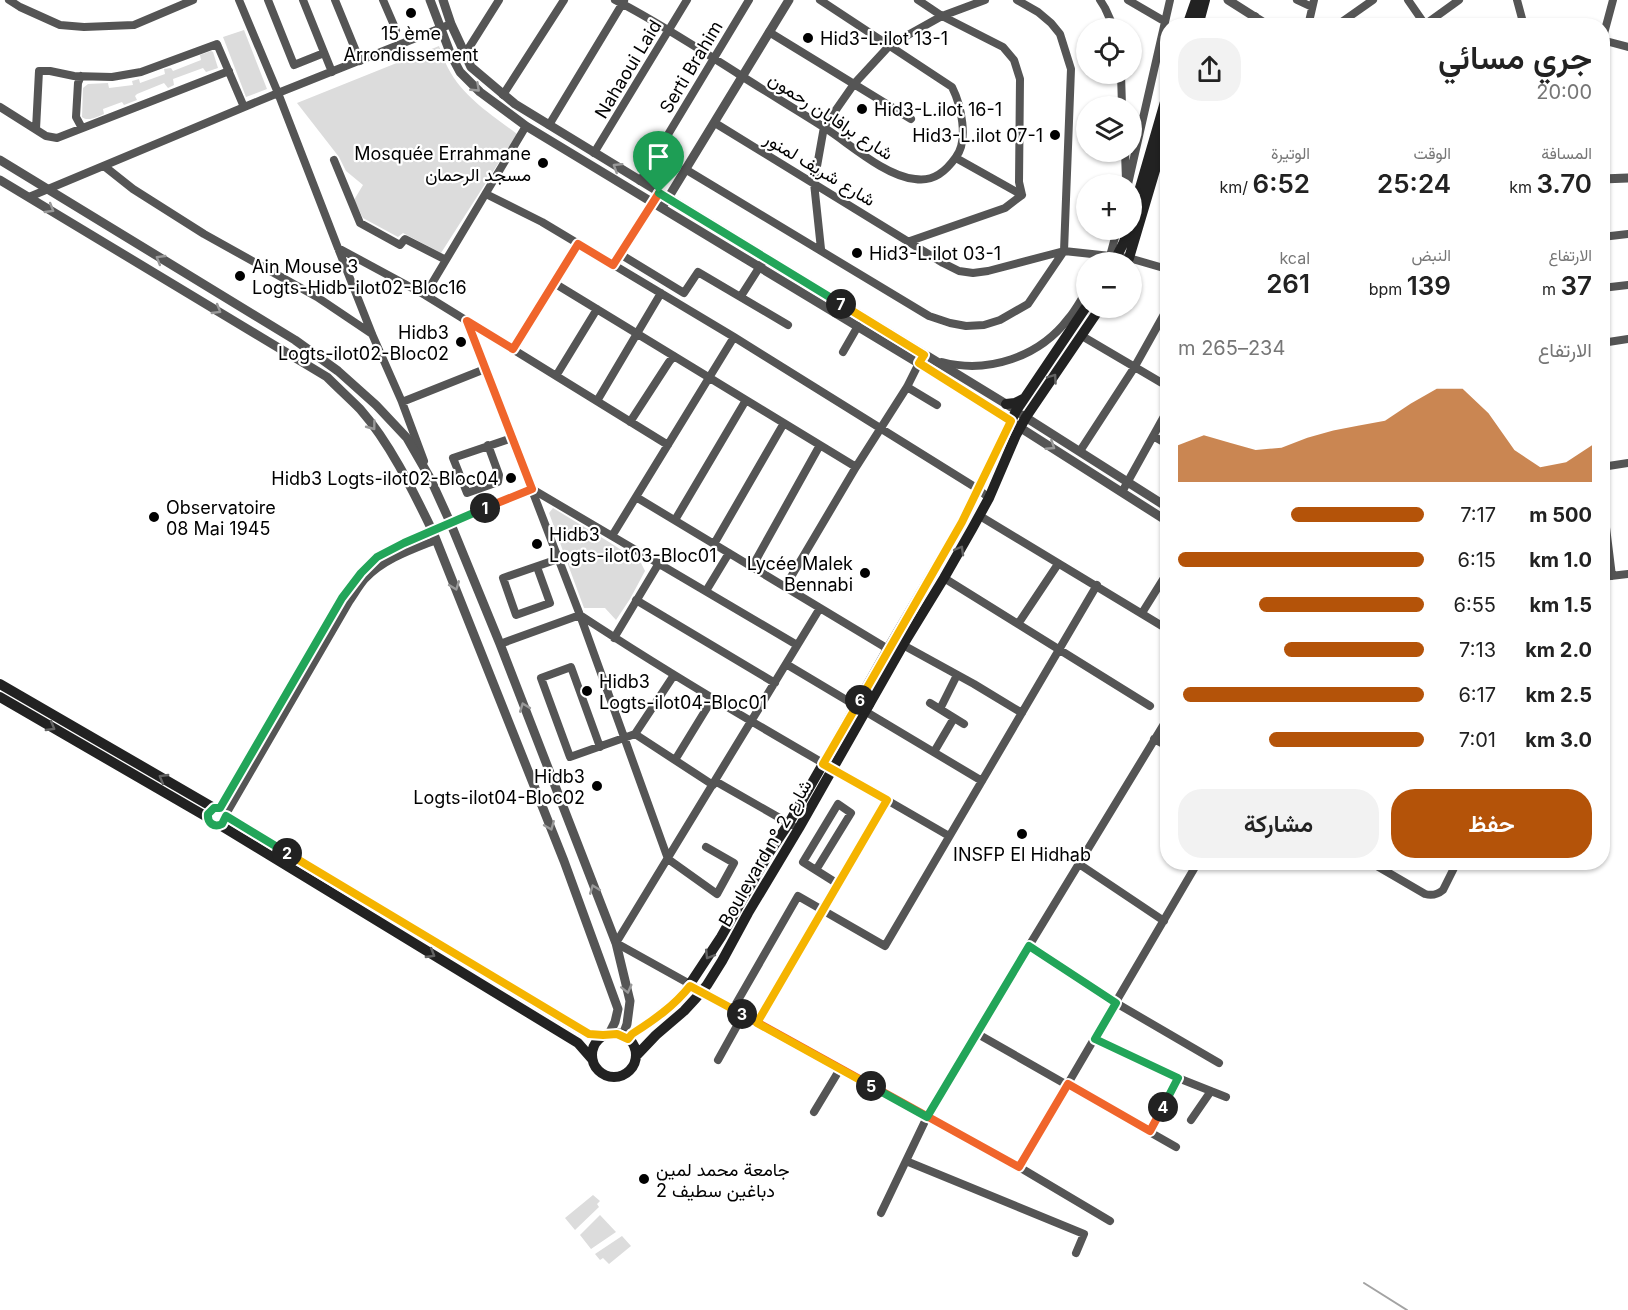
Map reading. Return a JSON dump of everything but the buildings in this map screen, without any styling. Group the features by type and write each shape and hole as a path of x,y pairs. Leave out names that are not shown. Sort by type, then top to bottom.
{"main road":[{"path":"1190,18 1196,0"},
{"path":"1200,18 1205,0"},
{"path":"1142,181 1160,119"},
{"path":"1130,252 1160,153"},
{"name":"Boulevard n° شارع 2","path":"636,1056 684,1011 701,992 722,961 827,767 896,650 944,578 980,516 1019,419 1024,399 1079,318"},
{"name":"Boulevard n° شارع 2","path":"896,650 978,489 1019,419 1094,318"},
{"path":"1006,404 1024,399"},
{"path":"0,684 583,1031 625,1037 635,1049 634,1064 624,1075 610,1077 603,1074 578,1043 219,815 0,697"},
{"name":"Boulevard n° شارع 2","path":"625,1037 667,1010 682,996 721,937 769,853 794,826"},
{"path":"592,1059 594,1046 606,1035"}],"street":[{"path":"9,0 60,25 84,27 134,25 193,0"},
{"path":"239,0 278,93 372,334 402,402 430,478 500,644 616,943 630,1002 625,1037"},
{"path":"268,0 294,65 324,53"},
{"path":"303,0 332,72"},
{"path":"335,0 360,61"},
{"path":"383,0 396,30"},
{"path":"430,0 460,72 480,92 526,126 858,326 925,359 1006,404 1019,419 1080,452 1160,503"},
{"path":"443,0 471,67 515,104 766,257 1019,419 1160,516"},
{"path":"465,54 499,0"},
{"path":"503,94 564,0"},
{"name":"Nahaoui Laid","path":"594,153 687,0"},
{"name":"Serti Brahim","path":"640,181 749,0"},
{"path":"613,265 652,202 664,195 685,169 789,0"},
{"path":"820,0 952,87 957,98 963,139 956,158 1022,195"},
{"path":"918,0 942,16 1003,47 1014,60 1020,79 1019,182 1022,195"},
{"path":"821,249 814,183 824,127 854,84 890,45 942,16 985,0"},
{"path":"685,169 929,316 966,326 984,325 1000,320 1028,304 1064,251 1071,69 1060,34 1038,12 1017,0"},
{"path":"1100,0 1110,18"},
{"path":"1128,0 1160,19"},
{"path":"1165,18 1170,0"},
{"path":"1228,0 1249,18"},
{"path":"1297,0 1313,3 1310,18"},
{"path":"1347,18 1373,0"},
{"path":"1408,0 1420,18"},
{"path":"1434,18 1459,0"},
{"path":"1516,0 1520,18"},
{"path":"1608,18 1613,0"},
{"path":"549,125 621,1"},
{"name":"شارع برافابان رحمون","path":"621,1 824,127 891,172 916,180 929,179 940,174 956,158"},
{"path":"29,197 278,93 452,24"},
{"path":"769,32 911,119"},
{"path":"1129,174 1160,39"},
{"path":"1610,43 1628,47"},
{"path":"36,129 39,71 112,77 141,72 217,44 244,107"},
{"path":"0,107 46,136 57,138 229,71"},
{"path":"81,76 78,83 76,117 82,128"},
{"name":"شارع شريف لمنور","path":"715,123 959,271 973,273 988,271 1064,251"},
{"path":"425,295 526,126"},
{"path":"0,160 295,340 338,371 376,405 406,438 430,478"},
{"path":"334,160 360,223 400,245 405,239 446,260"},
{"path":"104,166 132,189 204,234 317,297 372,334"},
{"path":"1610,179 1628,178"},
{"path":"0,180 327,377 361,410 386,444 419,502 434,536 564,861 618,1009 615,1022 606,1035"},
{"path":"486,194 542,222 734,337 989,498"},
{"path":"662,208 664,195"},
{"path":"910,241 1005,208 1022,195"},
{"path":"1610,236 1628,234"},
{"path":"513,349 578,244"},
{"path":"338,248 425,295 668,445"},
{"path":"1064,251 1076,253"},
{"path":"620,254 684,293 698,272 788,325"},
{"path":"741,296 766,257"},
{"path":"1142,263 1160,267"},
{"path":"554,283 856,467"},
{"path":"1610,287 1628,285"},
{"path":"597,401 661,293"},
{"path":"925,359 953,365 980,366 1017,358 1044,343 1068,320 1076,308"},
{"path":"556,376 597,309"},
{"path":"467,321 580,615 668,859 717,894 734,863 706,847"},
{"path":"1080,452 1134,368 1160,322"},
{"path":"843,352 858,326"},
{"path":"1082,336 1160,382"},
{"path":"612,536 734,337"},
{"path":"1610,342 1628,339"},
{"path":"630,422 674,356"},
{"path":"785,587 856,467 925,359"},
{"path":"402,402 485,369"},
{"path":"907,387 937,405"},
{"path":"675,520 746,400"},
{"path":"714,544 784,423"},
{"path":"1122,492 1160,424"},
{"path":"1153,436 1160,440"},
{"path":"488,446 499,475 498,482 467,493 453,458 488,446 512,438"},
{"path":"752,567 820,445"},
{"path":"1610,465 1628,463"},
{"path":"219,815 349,602 366,579 383,564 434,536 450,522 532,489"},
{"path":"532,489 797,645"},
{"path":"636,497 820,608 896,650 957,675 1022,713"},
{"path":"980,516 1160,625"},
{"path":"706,591 729,553"},
{"path":"537,567 550,603 516,615 503,578 558,559"},
{"path":"1610,560 1612,576 1628,574"},
{"path":"614,638 659,563"},
{"path":"1018,624 1059,564"},
{"path":"944,578 1150,706"},
{"path":"1142,613 1160,584"},
{"path":"732,1009 798,896 885,946 1097,585"},
{"path":"636,600 775,682"},
{"path":"616,943 820,608"},
{"path":"500,644 580,615"},
{"path":"580,615 751,722 949,837"},
{"path":"786,664 982,781"},
{"path":"600,747 572,667 541,678 570,758 600,747 635,734 674,675"},
{"path":"940,709 957,675"},
{"path":"675,760 713,698"},
{"path":"930,703 964,724"},
{"path":"934,752 954,718"},
{"path":"881,1213 927,1117 1160,730"},
{"path":"635,734 714,783 794,826"},
{"path":"1154,739 1160,742"},
{"path":"757,1023 887,800"},
{"path":"816,870 851,813 838,804 803,862 838,884"},
{"path":"1079,864 1164,921"},
{"path":"1019,1167 1193,870"},
{"path":"1384,870 1430,895 1443,890 1453,870"},
{"path":"616,943 1019,1167 1110,1221"},
{"path":"1029,946 1116,1003 1219,1063"},
{"path":"718,1060 743,1015"},
{"path":"976,1033 1176,1147"},
{"path":"1095,1039 1178,1078 1226,1097"},
{"path":"814,1113 840,1069"},
{"path":"1150,1131 1178,1078"},
{"path":"1191,1120 1211,1091"},
{"path":"906,1161 1084,1234 1076,1252"}],"shaded area":[{"path":"244,30 267,89 246,97 223,37"},
{"path":"439,46 448,68 462,88 479,105 517,134 441,253 403,233 398,237 363,218 354,200 363,185 346,171 339,157 297,103"},
{"path":"211,51 218,68 206,72 203,68 173,79 174,85 168,88 164,83 137,94 135,96 137,100 124,105 122,102 103,109 104,114 96,118 82,117 83,88 88,84 108,83 109,88 133,85 132,81 139,79 140,83 165,74 164,69 171,68 173,71 201,60 200,55"},
{"path":"553,508 641,563 645,571 616,620 605,608 584,608 549,513"},
{"path":"593,1195 600,1201 597,1204 599,1207 575,1230 565,1218"},
{"path":"600,1215 616,1232 591,1249 580,1235"},
{"path":"622,1236 631,1246 609,1264 603,1258 600,1260 595,1254"}],"waterway":[{"path":"1364,1283 1407,1310"}],"place":[{"name":"15 ème Arrondissement","path":"411,13"},
{"name":"Hid3-L.ilot 13-1","path":"808,38"},
{"name":"Hid3-L.ilot 16-1","path":"862,109"},
{"name":"Hid3-L.ilot 07-1","path":"1055,135"},
{"name":"Mosquée Errahmane مسجد الرحمان","path":"543,163"},
{"name":"Hid3-L.ilot 03-1","path":"857,253"},
{"name":"Ain Mouse 3 Logts-Hidb-ilot02-Bloc16","path":"240,276"},
{"name":"Hidb3 Logts-ilot02-Bloc02","path":"461,342"},
{"name":"Hidb3 Logts-ilot02-Bloc04","path":"511,478"},
{"name":"Observatoire 08 Mai 1945","path":"154,517"},
{"name":"Hidb3 Logts-ilot03-Bloc01","path":"537,544"},
{"name":"Lycée Malek Bennabi","path":"865,573"},
{"name":"Hidb3 Logts-ilot04-Bloc01","path":"587,691"},
{"name":"Hidb3 Logts-ilot04-Bloc02","path":"597,786"},
{"name":"INSFP El Hidhab","path":"1022,834"},
{"name":"جامعة محمد لمين دباغين سطيف 2","path":"644,1179"}],"route":[{"path":"659,193 613,265 578,244 513,349 467,321 532,489 404,543 377,557 361,573 342,598 220,808 211,809 208,820 214,826 220,825 226,816 589,1034 617,1034 628,1039 667,1010 690,986 927,1117 1019,1167 1068,1084 1150,1131 1178,1078 1095,1039 1116,1003 1029,946 927,1117 757,1023 887,800 823,764 962,522 1011,421 919,363 924,355 659,193"}]}
